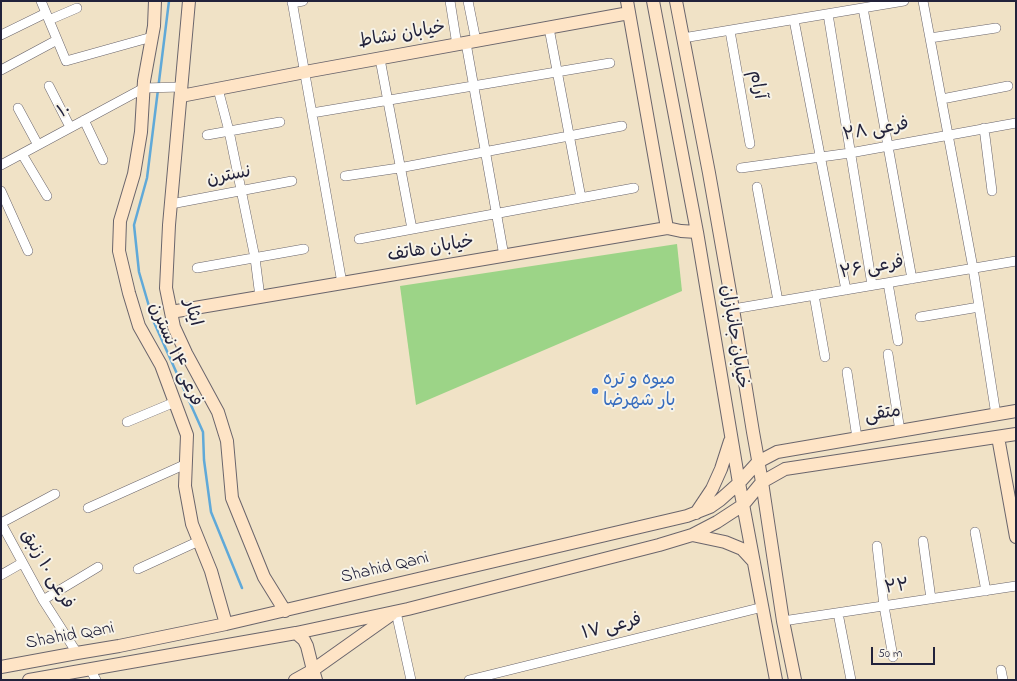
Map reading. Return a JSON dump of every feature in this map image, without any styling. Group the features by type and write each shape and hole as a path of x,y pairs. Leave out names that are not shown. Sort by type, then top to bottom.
{"main road":[{"name":"فرعی ۱۴ نسترن","path":"155,1 154,26 141,132 134,174 120,221 119,251 129,294 139,326 161,365 187,435 185,486 192,524 211,571 226,624"},
{"name":"ایثار","path":"189,1 171,204 166,288 174,327 186,353 218,412 227,441 232,498 264,577 285,611"},
{"name":"خیابان جانبازان","path":"653,1 697,232 731,438 776,680"},
{"name":"خیابان جانبازان","path":"676,1 711,181 762,482 783,621 795,680"},
{"name":"خیابان نشاط","path":"181,92 218,89 549,28 628,7"},
{"path":"628,7 667,228"},
{"name":"خیابان هاتف","path":"171,312 667,228 697,232"},
{"name":"متقی","path":"758,462 777,452 1016,411"},
{"path":"762,482 785,469 1016,434"},
{"path":"998,437 1016,534"},
{"path":"696,513 712,489 731,438"},
{"name":"Shahid Qani","path":"1,667 119,646 226,624 688,516 710,507 720,500 739,483 758,462"},
{"name":"Shahid Qani","path":"29,680 296,633 396,612 659,545 692,535 717,522 743,505 762,482"},
{"path":"692,535 725,542 742,549 754,562"},
{"path":"758,584 767,578 772,578 777,582"},
{"path":"295,680 315,675 396,612"},
{"path":"296,633 304,640 307,646 315,675"},
{"path":"119,646 123,663"}],"street":[{"path":"41,1 66,61 152,37"},
{"path":"304,1 292,2 342,283"},
{"path":"450,1 466,43 484,151 504,256"},
{"path":"466,43 468,1"},
{"path":"683,38 904,1"},
{"path":"923,1 973,268 996,415"},
{"path":"1,35 48,17 77,8"},
{"path":"863,8 912,279"},
{"path":"828,14 872,285"},
{"path":"794,20 846,290"},
{"path":"549,28 558,72 568,136 581,198"},
{"path":"930,38 996,28"},
{"name":"آرام","path":"730,31 750,144"},
{"path":"1,70 57,40"},
{"path":"380,59 412,229"},
{"path":"312,113 610,63"},
{"path":"49,86 70,127"},
{"path":"942,99 1008,86"},
{"path":"147,88 163,88 181,92"},
{"name":"۱۰","path":"1,165 70,127 147,88"},
{"path":"218,89 229,131 255,258 260,297"},
{"path":"18,108 38,145"},
{"path":"84,120 103,160"},
{"path":"207,135 280,122"},
{"name":"فرعی ۲۸","path":"741,168 850,153 1016,123"},
{"path":"345,176 400,168 622,126"},
{"path":"984,128 992,191"},
{"path":"22,154 48,196"},
{"name":"نسترن","path":"171,204 292,181"},
{"path":"757,187 778,301"},
{"path":"359,239 634,188"},
{"path":"1,191 4,203 28,251"},
{"path":"197,268 304,249"},
{"name":"فرعی ۲۶","path":"733,309 1016,261"},
{"path":"888,283 898,341"},
{"path":"814,295 826,357"},
{"path":"920,317 979,307"},
{"path":"888,354 900,431"},
{"path":"847,372 856,438"},
{"path":"128,422 176,402"},
{"path":"88,508 186,464"},
{"path":"1,523 55,494"},
{"name":"فرعی ۱۰ زنبق","path":"1,523 22,563 78,653"},
{"path":"974,532 986,591"},
{"path":"138,569 198,541"},
{"path":"923,541 931,599"},
{"path":"877,546 884,606 893,657"},
{"path":"1,575 22,563"},
{"path":"44,600 98,568"},
{"name":"۲۲","path":"783,621 1016,586"},
{"name":"فرعی ۱۷","path":"469,680 763,608"},
{"path":"396,612 411,680"},
{"path":"838,613 851,680"},
{"path":"90,669 96,680"},
{"path":"1002,670 1003,680"}],"green space":[{"path":"677,244 682,291 416,405 400,286"}],"waterway":[{"path":"169,1 147,178 134,225 139,272 153,320 203,432 204,460 211,512 242,588"}],"place":[{"name":"میوه و تره بار شهرضا","path":"595,391"}]}
